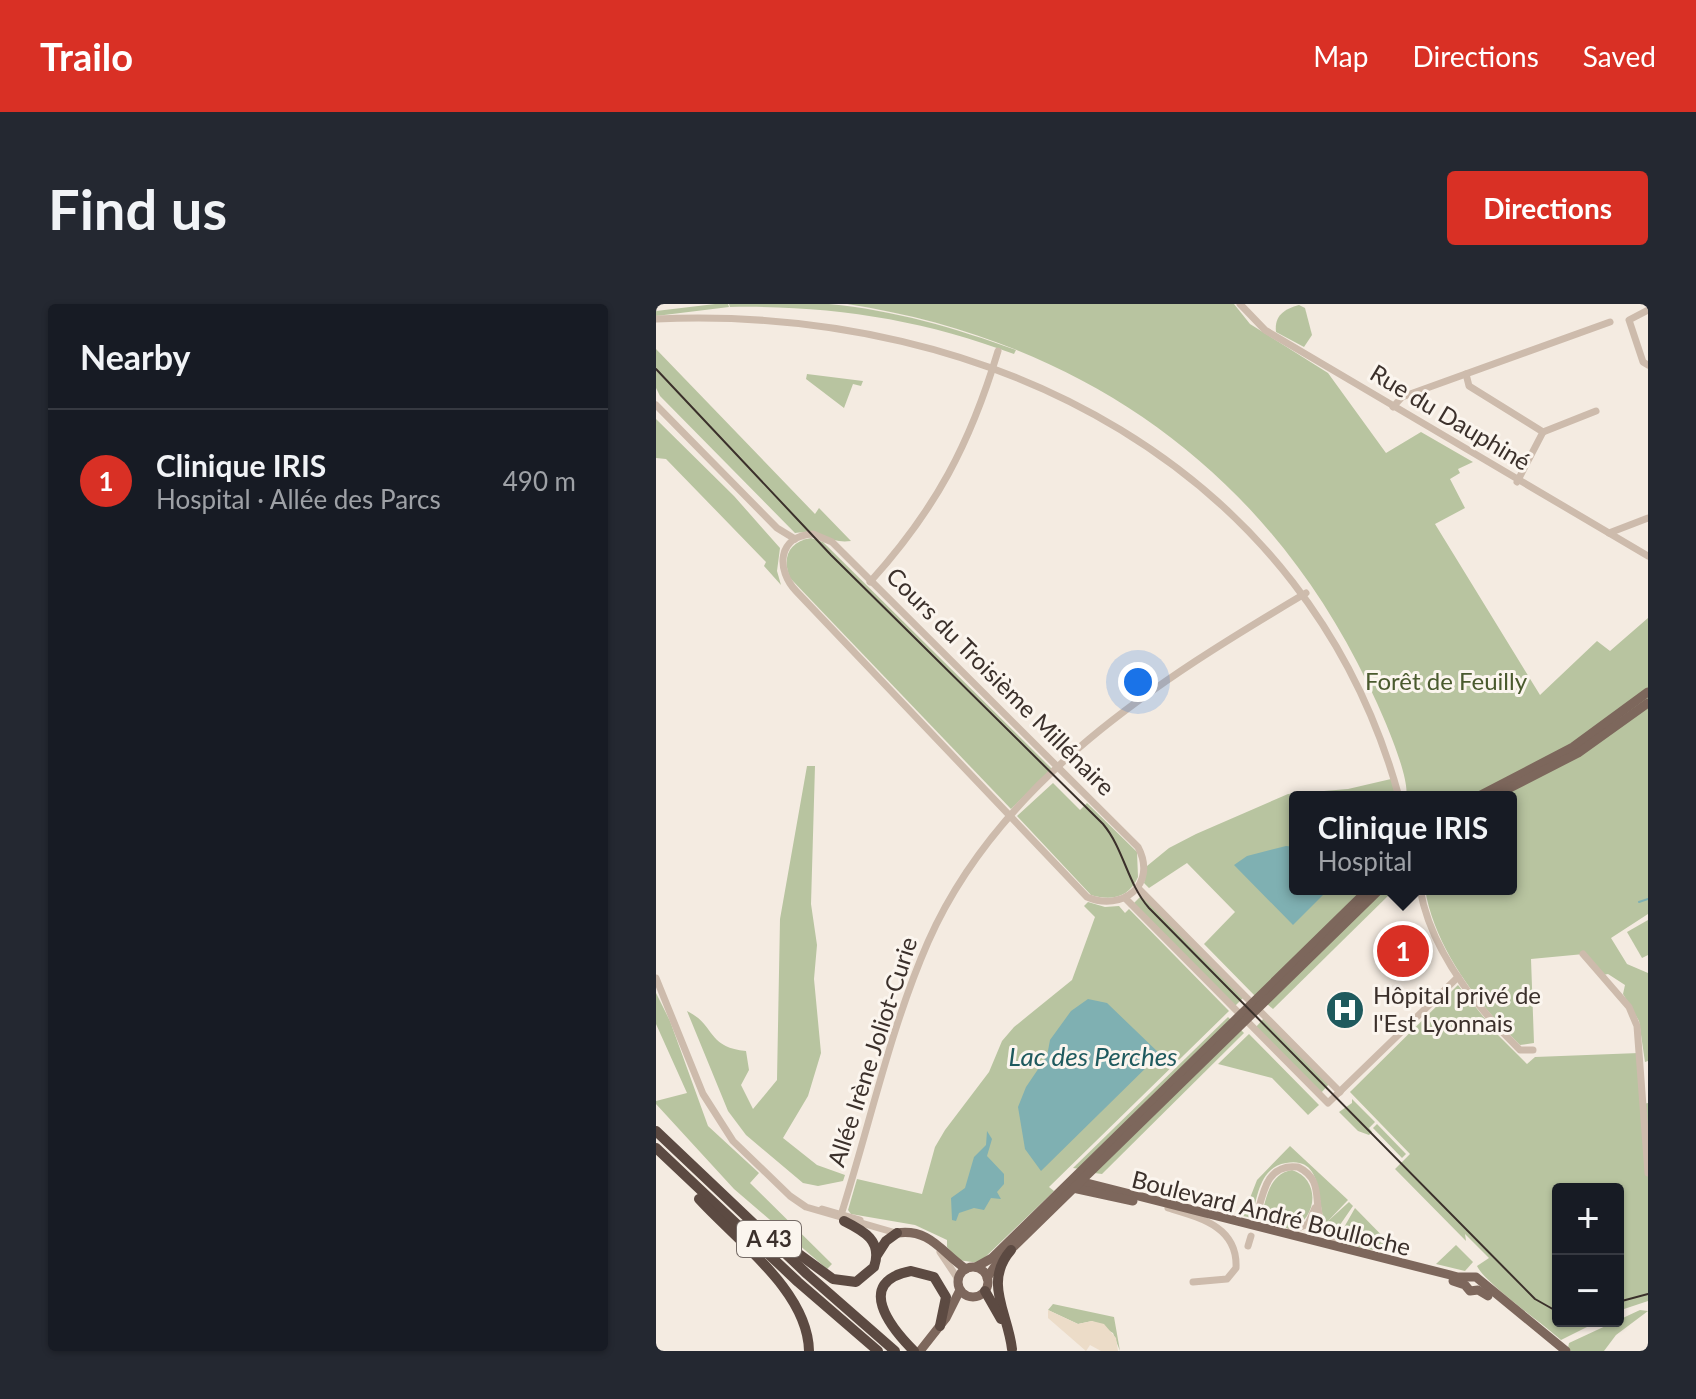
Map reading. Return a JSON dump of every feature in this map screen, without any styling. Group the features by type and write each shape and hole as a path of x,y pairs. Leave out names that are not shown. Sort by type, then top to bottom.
{"highway":[{"name":"A 43","path":"656,1131 733,1206 895,1351"},
{"name":"A 43","path":"656,1148 798,1282 878,1351"},
{"path":"674,1166 700,1200 796,1303 809,1336 809,1351"},
{"path":"733,1206 841,1282 864,1279 883,1245 897,1233"},
{"path":"843,1218 870,1237 877,1257"},
{"path":"1011,1250 1000,1265 996,1278 1012,1350"},
{"path":"919,1350 888,1324 883,1313 882,1297 891,1280 911,1271 934,1277 946,1297 940,1326"},
{"path":"985,1291 1007,1330 1012,1350"}],"main road":[{"path":"1489,791 1573,747 1648,692"},
{"path":"1504,791 1578,753 1648,703"},
{"path":"919,1350 969,1296 985,1291 987,1278 1074,1184 1363,895"},
{"path":"1255,1005 1374,895"},
{"path":"940,1326 959,1285 971,1268 992,1258 1074,1184"},
{"name":"Boulevard André Boulloche","path":"1074,1184 1466,1281 1476,1277 1479,1287 1540,1327 1564,1351"},
{"name":"Boulevard André Boulloche","path":"1074,1184 1339,1244 1466,1281"},
{"path":"897,1233 912,1232 942,1246 987,1278"},
{"path":"959,1285 969,1296"}],"street":[{"name":"Rue du Dauphiné","path":"1240,304 1261,327 1517,482 1648,556"},
{"path":"656,319 723,310"},
{"path":"1648,310 1629,320 1643,362 1648,365"},
{"path":"1393,407 1402,397 1610,322"},
{"path":"870,582 919,525 969,439 1002,352 988,347"},
{"path":"1466,374 1469,386 1543,432"},
{"name":"Cours du Troisième Millénaire","path":"656,405 777,528 795,539 810,534 826,538 1138,847 1144,870 1138,888"},
{"path":"1517,482 1543,432 1596,411"},
{"path":"1217,488 1234,504"},
{"path":"1609,533 1648,518"},
{"name":"Cours du Troisième Millénaire","path":"777,528 786,548 781,565 786,580 1087,897 1106,903 1126,899"},
{"path":"1263,536 1306,593 1360,688 1397,791"},
{"path":"786,548 795,539"},
{"name":"Allée Irène Joliot-Curie","path":"843,1218 901,1011 928,941 973,864 1010,817 1059,768 1113,721 1201,655 1306,593"},
{"path":"1340,1092 1138,888 1126,899 1328,1103 1340,1092 1458,977"},
{"path":"1422,895 1438,941 1458,977 1502,1033 1520,1050 1533,1050"},
{"path":"1583,954 1629,1007 1637,1026 1648,1173"},
{"path":"656,978 713,1114 733,1141 806,1207 830,1217 912,1232"},
{"path":"1256,1219 1266,1185 1278,1168 1289,1166 1306,1171 1314,1181 1321,1227 1339,1244"},
{"path":"775,1182 811,1204 843,1218 931,1245 949,1263 959,1285"},
{"path":"1285,1233 1308,1224 1317,1198"},
{"path":"1168,1208 1220,1228 1229,1237 1234,1249 1236,1268 1227,1279 1193,1282"},
{"path":"1248,1246 1251,1236"}],"green space":[{"path":"728,304 729,307 656,316 656,311"},
{"path":"729,304 829,304 853,307 924,321 1016,350 1014,354 944,332 874,317 803,309 730,307"},
{"name":"Forêt de Feuilly","path":"847,304 1234,304 1250,324 1328,373 1386,453 1421,432 1473,462 1458,469 1460,473 1450,479 1465,508 1435,524 1540,695 1597,641 1610,651 1648,618 1648,688 1577,742 1483,791 1406,791 1404,774 1386,724 1326,607 1276,539 1220,479 1157,427 1088,383 1013,348 932,322"},
{"path":"1299,305 1305,308 1312,335 1304,347 1276,332 1277,321 1282,314"},
{"path":"656,349 815,514 819,508 851,541 836,541 812,533 795,533 660,396 656,388"},
{"path":"807,374 863,381 861,386 853,384 844,408 806,379"},
{"path":"656,419 734,496 780,548 777,571 781,585 764,566 766,562 666,459 656,458"},
{"path":"811,538 823,542 1052,769 1011,809 790,578 787,564 789,552 797,543"},
{"path":"1648,696 1648,914 1611,938 1627,964 1648,973 1648,1061 1645,1062 1639,1021 1623,994 1625,985 1608,974 1603,975 1584,954 1531,959 1534,1043 1520,1045 1489,1012 1448,954 1426,895 1517,895 1517,791 1492,791"},
{"path":"807,766 815,766 811,904 817,945 814,979 821,1053 808,1096 783,1138 817,1165 845,1175 843,1181 818,1186 803,1183 746,1135 728,1111 687,1011 724,1045 746,1051 749,1070 741,1085 753,1109 777,1080 780,919"},
{"path":"1391,779 1394,791 1324,791"},
{"path":"1053,783 1080,810 1087,803 1137,852 1138,877 1130,890 1106,898 1091,895 1017,816"},
{"path":"1288,794 1289,895 1360,895 1256,997 1204,944 1235,912 1187,863 1149,888 1144,883 1147,866 1169,848"},
{"path":"1143,894 1244,997 1235,1006 1134,903"},
{"path":"1378,895 1389,895 1273,1009 1267,1004"},
{"path":"1088,902 1105,907 1119,906 1125,913 1129,909 1229,1011 1049,1187 1054,1191 979,1263 958,1260 947,1247 947,1240 915,1225 851,1214 848,1210 857,1179 922,1194 935,1147 989,1072 1002,1041 1014,1027 1072,980 1095,917 1084,906"},
{"path":"1648,920 1648,955 1642,958 1627,932"},
{"path":"1458,985 1498,1035 1527,1064 1535,1057 1639,1053 1643,1104 1648,1103 1648,1301 1624,1309 1624,1183 1552,1183 1552,1327 1587,1327 1561,1340 1482,1273 1477,1266 1489,1258 1465,1234 1466,1241 1395,1169 1410,1154 1350,1092"},
{"path":"656,993 670,1021 708,1126 759,1173 750,1183 832,1264 827,1269 734,1189 656,1104 656,1101 687,1093 656,1024"},
{"path":"1228,1017 1231,1020 1080,1169 1073,1168"},
{"path":"1264,1018 1329,1084 1321,1093 1256,1027"},
{"path":"1241,1030 1244,1033 1102,1174 1094,1173"},
{"path":"1249,1034 1319,1105 1308,1115 1272,1078 1218,1064"},
{"path":"1352,1099 1375,1122 1369,1128 1372,1132 1369,1135 1358,1131 1339,1112 1352,1103"},
{"path":"1377,1124 1406,1154 1402,1158 1373,1128"},
{"path":"1290,1146 1348,1200 1327,1222 1349,1202 1353,1206 1333,1235 1338,1238 1355,1208 1401,1255 1357,1247 1334,1238 1323,1218 1315,1178 1310,1169 1300,1163 1286,1163 1270,1170 1258,1192 1252,1218 1243,1216 1257,1180"},
{"path":"1292,1170 1308,1182 1311,1190 1311,1209 1306,1217 1290,1229 1260,1221 1273,1183"},
{"path":"1456,1245 1473,1262 1465,1271 1436,1264"},
{"path":"1053,1304 1114,1317 1120,1351 1113,1333 1092,1321 1078,1324 1048,1310"},
{"path":"1640,1310 1648,1311 1616,1335 1604,1351 1571,1351 1568,1348 1569,1343 1603,1327 1624,1327 1624,1317"}],"shaded area":[{"path":"1048,1310 1078,1324 1092,1321 1104,1324 1116,1338 1118,1351 1101,1351 1090,1345 1086,1351 1048,1318"}],"water":[{"path":"1289,846 1289,895 1323,895 1293,925 1234,865 1247,856"},
{"name":"Lac des Perches","path":"1088,999 1107,1003 1160,1054 1041,1171 1025,1149 1018,1107 1026,1087 1047,1056 1050,1040 1071,1011"},
{"path":"987,1131 992,1139 987,1156 1004,1174 1004,1184 997,1192 1001,1199 991,1198 984,1210 974,1208 959,1213 956,1221 952,1220 951,1198 965,1188 974,1157 986,1145"}],"waterway":[{"path":"1639,902 1648,899"}],"tram line":[{"path":"656,369 831,555 1103,824 1116,844 1135,888 1149,908 1535,1299 1552,1309"},
{"path":"1624,1300 1648,1294"}],"place":[{"name":"Clinique IRIS","path":"1403,951"},
{"name":"Hôpital privé de l'Est Lyonnais","path":"1345,1010"}]}
